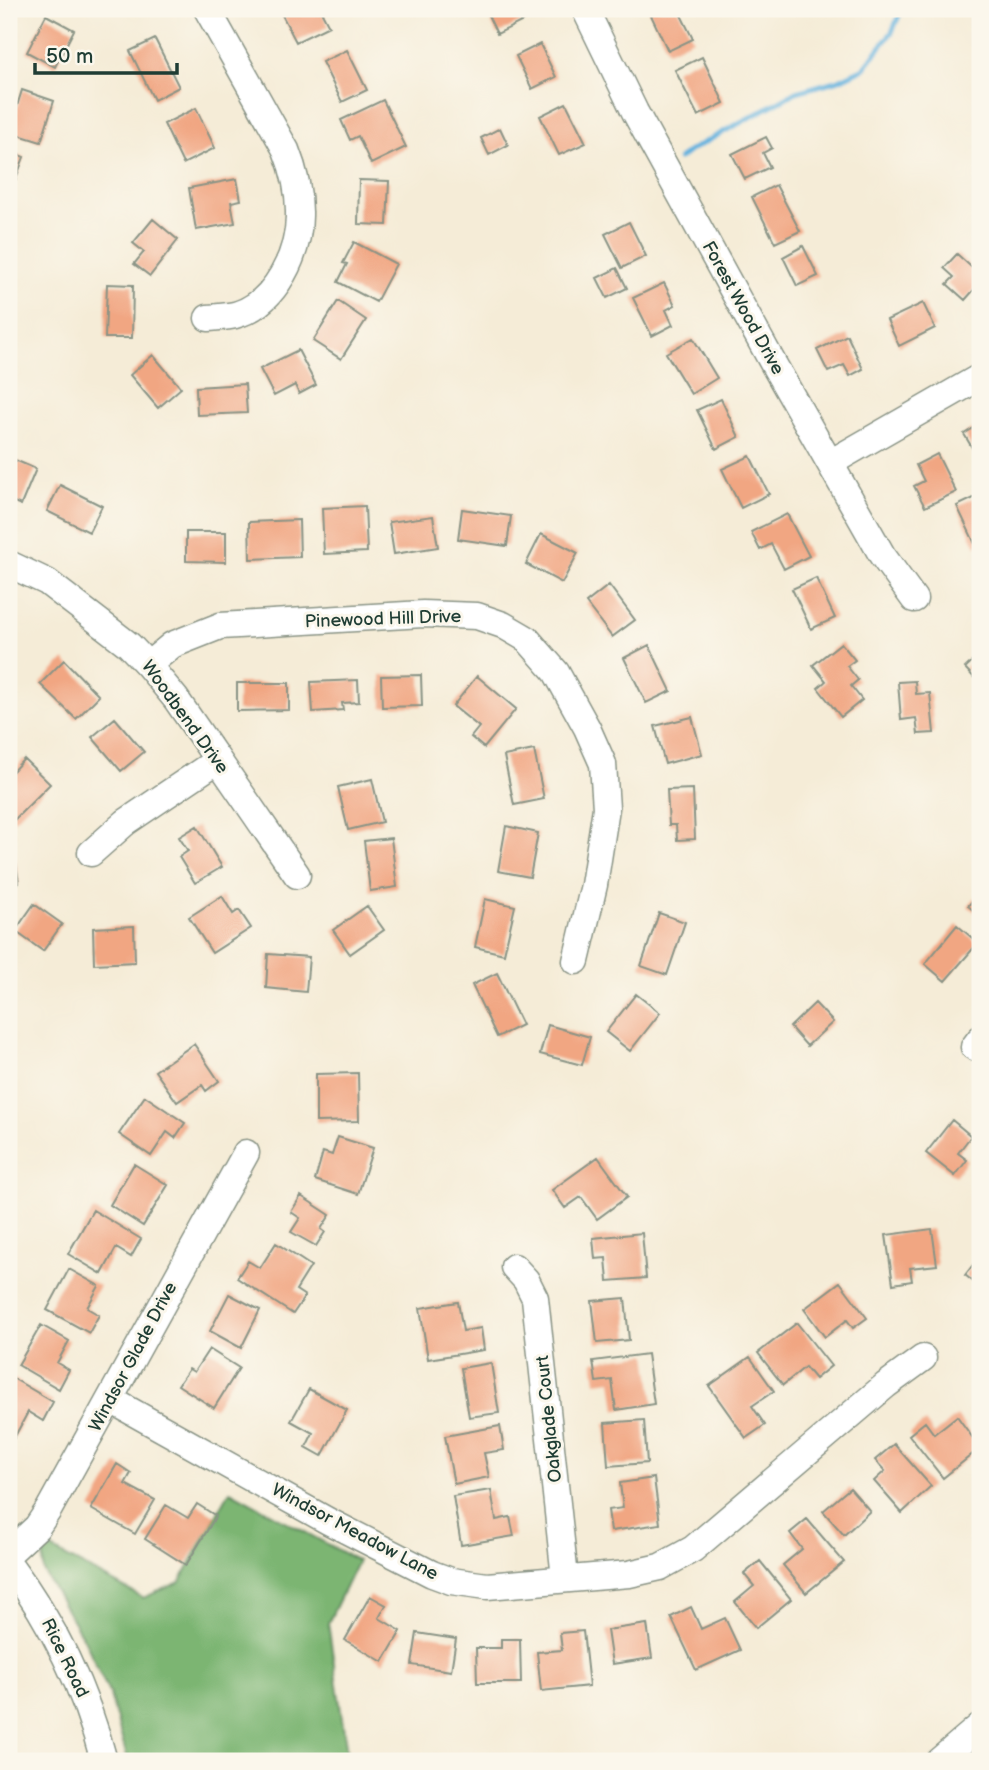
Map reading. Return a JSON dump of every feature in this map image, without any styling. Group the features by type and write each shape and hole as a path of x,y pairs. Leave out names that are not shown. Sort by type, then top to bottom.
{"street":[{"path":"207,9 286,150 295,173 300,215 294,248 282,277 267,295 236,315 208,318"},
{"name":"Forest Wood Drive","path":"585,9 635,112 830,463 882,555 914,599"},
{"path":"830,463 980,377"},
{"name":"Woodbend Drive","path":"9,564 47,582 129,645 148,665 176,699 297,876"},
{"name":"Pinewood Hill Drive","path":"148,665 172,646 220,626 423,614 477,616 503,625 527,639 556,672 587,728 603,764 606,808 594,885 576,961"},
{"path":"91,853 126,822 218,760"},
{"name":"Windsor Glade Drive","path":"9,1553 37,1527 111,1400 246,1153"},
{"name":"Oakglade Court","path":"514,1267 526,1280 535,1298 565,1578"},
{"name":"Windsor Meadow Lane","path":"111,1400 328,1521 432,1574 451,1581 487,1586 646,1571 660,1567 693,1549 886,1385 923,1359"},
{"name":"Rice Road","path":"9,1564 34,1598 62,1646 87,1703 104,1761"},
{"path":"939,1761 980,1726"}],"green space":[{"path":"230,1491 358,1561 328,1623 348,1759 128,1761 110,1695 85,1641 43,1571 44,1545 143,1598 180,1582"}],"building":[{"path":"279,9 320,9 329,26 296,42"},
{"path":"485,9 520,9 525,20 497,34"},
{"path":"648,9 678,9 693,39 668,51"},
{"path":"46,15 74,30 55,67 27,52"},
{"path":"155,39 179,87 154,100 130,51"},
{"path":"540,44 556,77 532,89 516,56"},
{"path":"347,50 367,90 342,102 322,62"},
{"path":"702,57 724,103 698,116 675,70"},
{"path":"22,90 54,101 41,142 9,132"},
{"path":"383,100 406,147 371,164 358,136 350,140 341,120"},
{"path":"566,103 586,143 559,155 540,116"},
{"path":"196,108 215,148 183,164 164,124"},
{"path":"500,128 508,145 489,155 481,138"},
{"path":"766,137 772,148 763,153 770,167 745,179 732,154"},
{"path":"9,151 24,157 9,197"},
{"path":"237,179 241,200 231,202 235,223 196,230 189,188"},
{"path":"359,180 389,181 387,225 358,224"},
{"path":"776,185 800,231 775,243 752,197"},
{"path":"153,219 178,240 150,276 134,264 144,252 133,243"},
{"path":"629,222 646,256 622,268 605,234"},
{"path":"9,228 15,230 10,251 9,251"},
{"path":"354,242 396,264 376,302 338,282 347,264 343,263"},
{"path":"803,246 818,276 797,286 783,257"},
{"path":"957,254 980,275 980,283 965,300 947,284 954,277 944,268"},
{"path":"617,268 627,288 607,298 597,278"},
{"path":"664,283 675,305 666,310 673,325 652,336 633,298"},
{"path":"107,284 133,285 132,338 105,338"},
{"path":"338,301 366,320 341,359 313,341"},
{"path":"923,303 935,328 899,346 887,320"},
{"path":"847,335 863,369 850,376 844,365 828,372 817,350"},
{"path":"693,338 717,378 691,394 666,353"},
{"path":"298,350 316,385 299,394 295,385 274,396 260,369"},
{"path":"153,355 181,388 158,408 130,375"},
{"path":"245,384 247,413 197,415 196,387"},
{"path":"721,399 739,437 716,449 697,410"},
{"path":"980,424 980,461 964,434"},
{"path":"937,454 956,492 925,507 914,486 924,481 916,465"},
{"path":"750,456 769,494 741,508 722,469"},
{"path":"15,460 36,469 21,505 9,500 9,470"},
{"path":"60,485 102,506 89,532 47,511"},
{"path":"980,495 980,544 976,546 957,506"},
{"path":"365,506 367,552 324,554 322,508"},
{"path":"462,509 511,516 507,546 458,539"},
{"path":"787,514 809,556 784,569 771,544 760,550 751,532"},
{"path":"433,516 438,547 394,554 389,522"},
{"path":"299,520 300,557 250,559 249,522"},
{"path":"186,532 226,532 226,562 186,561"},
{"path":"541,534 578,553 562,583 526,564"},
{"path":"816,578 835,618 811,629 792,589"},
{"path":"609,585 635,620 612,637 586,603"},
{"path":"841,643 855,660 847,666 858,680 851,686 862,700 841,717 818,688 826,681 813,665"},
{"path":"649,645 671,691 646,703 624,658"},
{"path":"980,654 980,684 965,668"},
{"path":"64,660 99,696 76,719 40,684"},
{"path":"421,675 422,706 382,707 381,676"},
{"path":"477,676 516,709 484,748 471,737 479,727 453,706"},
{"path":"358,680 359,702 342,703 343,710 313,712 311,682"},
{"path":"915,681 916,694 930,693 934,733 918,734 916,718 901,720 898,682"},
{"path":"237,683 289,683 289,710 237,711"},
{"path":"692,717 702,754 665,764 655,726"},
{"path":"115,718 144,752 121,771 92,737"},
{"path":"534,750 544,799 514,805 504,756"},
{"path":"24,759 50,784 14,820 9,815 9,775"},
{"path":"372,779 382,822 348,830 338,787"},
{"path":"693,789 695,839 677,840 676,825 669,825 667,790"},
{"path":"197,826 222,867 195,883 179,857 188,851 179,837"},
{"path":"506,826 538,833 530,877 498,871"},
{"path":"9,837 12,837 19,883 9,885"},
{"path":"391,838 397,887 370,891 364,841"},
{"path":"980,892 980,916 968,906"},
{"path":"222,896 233,914 239,910 251,928 212,953 189,917"},
{"path":"485,899 515,906 504,954 475,947"},
{"path":"34,904 62,924 43,951 15,931"},
{"path":"367,906 384,930 350,954 333,930"},
{"path":"659,913 685,922 667,975 641,966"},
{"path":"957,925 978,943 945,981 925,964"},
{"path":"134,926 135,962 94,964 93,928"},
{"path":"268,954 309,957 306,992 266,988"},
{"path":"497,973 522,1025 497,1037 472,985"},
{"path":"636,994 660,1013 630,1051 606,1032"},
{"path":"815,1003 833,1022 807,1046 790,1027"},
{"path":"548,1025 590,1037 582,1065 540,1054"},
{"path":"194,1044 219,1081 206,1091 202,1085 177,1102 155,1071"},
{"path":"358,1073 359,1121 316,1122 316,1074"},
{"path":"145,1096 185,1123 175,1138 167,1132 151,1156 119,1134"},
{"path":"952,1120 971,1136 958,1153 967,1160 955,1176 926,1153"},
{"path":"338,1137 373,1148 358,1194 315,1180 323,1152 332,1155"},
{"path":"598,1157 627,1197 597,1219 581,1197 565,1208 552,1190"},
{"path":"134,1164 168,1185 143,1226 110,1205"},
{"path":"301,1196 330,1215 321,1229 325,1232 316,1246 291,1232 300,1218 291,1212"},
{"path":"93,1210 141,1239 131,1257 116,1248 102,1274 68,1254"},
{"path":"932,1229 937,1265 910,1268 912,1281 893,1284 886,1235"},
{"path":"642,1233 646,1278 608,1281 606,1258 595,1259 593,1238"},
{"path":"276,1243 311,1266 296,1290 305,1296 293,1314 237,1278 248,1261 260,1268"},
{"path":"980,1256 980,1287 965,1275"},
{"path":"69,1269 99,1286 87,1308 99,1315 89,1333 47,1310"},
{"path":"840,1282 867,1318 853,1328 847,1320 825,1337 804,1309"},
{"path":"229,1294 260,1310 241,1348 210,1331"},
{"path":"625,1298 629,1340 597,1343 592,1301"},
{"path":"458,1302 463,1331 481,1328 484,1350 428,1359 420,1308"},
{"path":"797,1323 831,1366 815,1379 805,1367 783,1385 758,1353"},
{"path":"41,1325 69,1341 57,1363 69,1370 59,1389 18,1365"},
{"path":"209,1349 239,1368 214,1408 178,1385 189,1369 194,1372"},
{"path":"647,1354 654,1404 616,1410 612,1380 596,1382 593,1361"},
{"path":"750,1357 774,1391 752,1406 765,1425 746,1438 709,1386"},
{"path":"491,1363 499,1413 469,1417 461,1368"},
{"path":"9,1376 53,1402 43,1421 28,1412 14,1438 9,1435"},
{"path":"309,1389 347,1410 322,1456 306,1447 313,1433 291,1421"},
{"path":"957,1416 980,1448 943,1478 909,1435 925,1422 934,1434"},
{"path":"644,1420 647,1463 608,1466 605,1423"},
{"path":"500,1426 504,1450 484,1453 489,1477 454,1484 445,1436"},
{"path":"894,1444 931,1486 902,1513 874,1481 885,1471 875,1460"},
{"path":"117,1464 131,1473 125,1484 155,1500 135,1534 91,1509"},
{"path":"654,1478 660,1524 611,1531 608,1510 623,1508 620,1483"},
{"path":"850,1488 870,1511 844,1535 823,1511"},
{"path":"491,1490 496,1520 510,1517 514,1536 461,1545 453,1496"},
{"path":"197,1504 216,1516 186,1565 145,1539 166,1505 188,1518"},
{"path":"807,1519 844,1562 806,1593 783,1565 802,1549 790,1533"},
{"path":"760,1561 791,1599 756,1628 735,1602 754,1586 744,1574"},
{"path":"370,1596 386,1605 379,1618 401,1631 383,1662 345,1640"},
{"path":"691,1607 701,1629 725,1618 740,1650 696,1670 671,1617"},
{"path":"647,1624 652,1658 612,1664 607,1630"},
{"path":"583,1631 589,1686 541,1691 537,1652 562,1650 560,1633"},
{"path":"417,1633 456,1639 451,1671 412,1665"},
{"path":"501,1639 520,1639 521,1683 477,1683 476,1648 501,1648"}],"waterway":[{"path":"679,159 796,92 839,80 864,68 892,32 902,9"}]}
